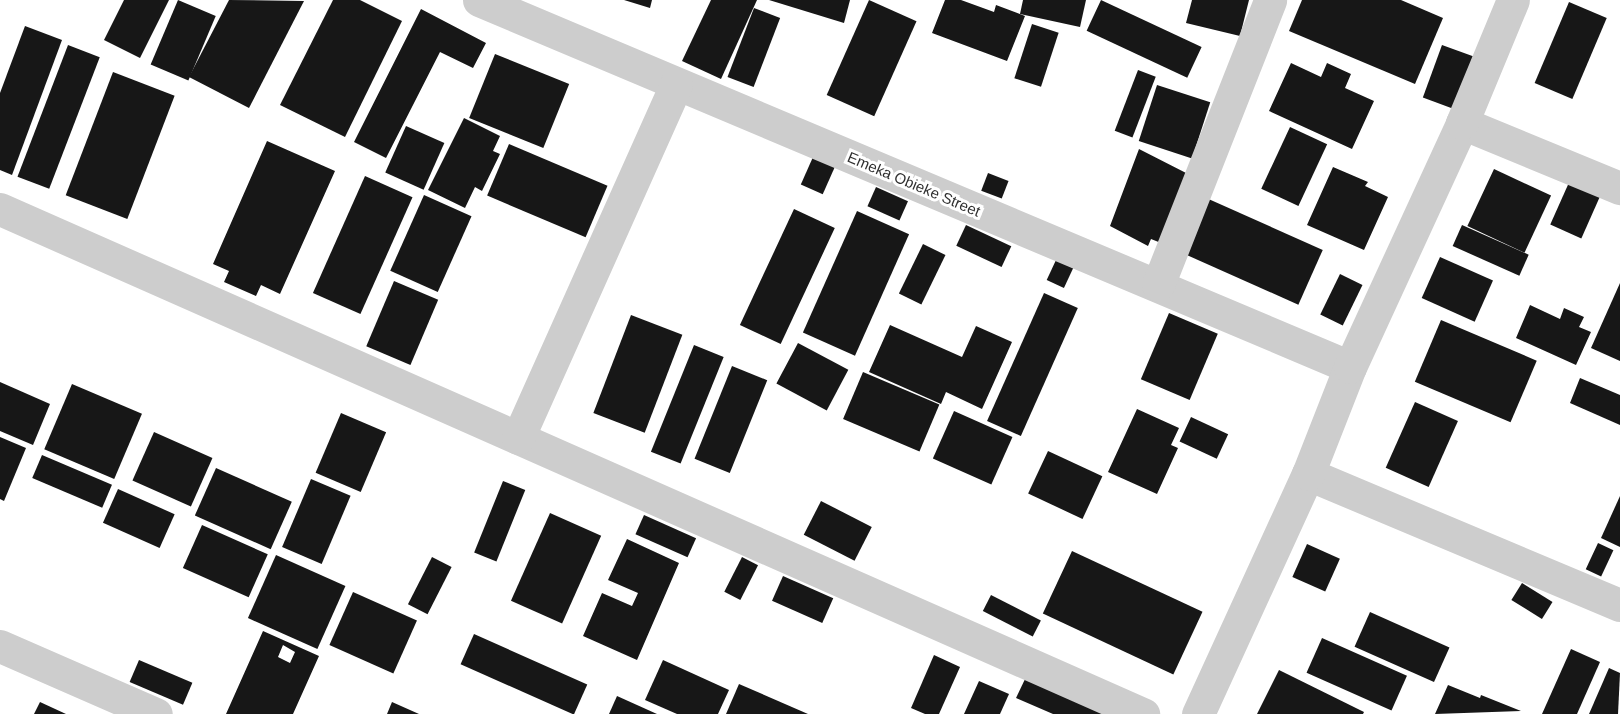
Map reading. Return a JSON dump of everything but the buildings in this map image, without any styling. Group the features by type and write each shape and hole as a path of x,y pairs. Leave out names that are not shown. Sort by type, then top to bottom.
{"street":[{"name":"Emeka Obieke Street","path":"479,0 676,85 1350,367"},
{"path":"1158,285 1270,0"},
{"path":"1198,714 1308,474 1350,367 1462,123 1513,0"},
{"path":"518,438 676,85"},
{"path":"1462,123 1620,188"},
{"path":"0,209 1143,714"},
{"path":"1308,474 1620,605"},
{"path":"0,646 156,714"}]}
